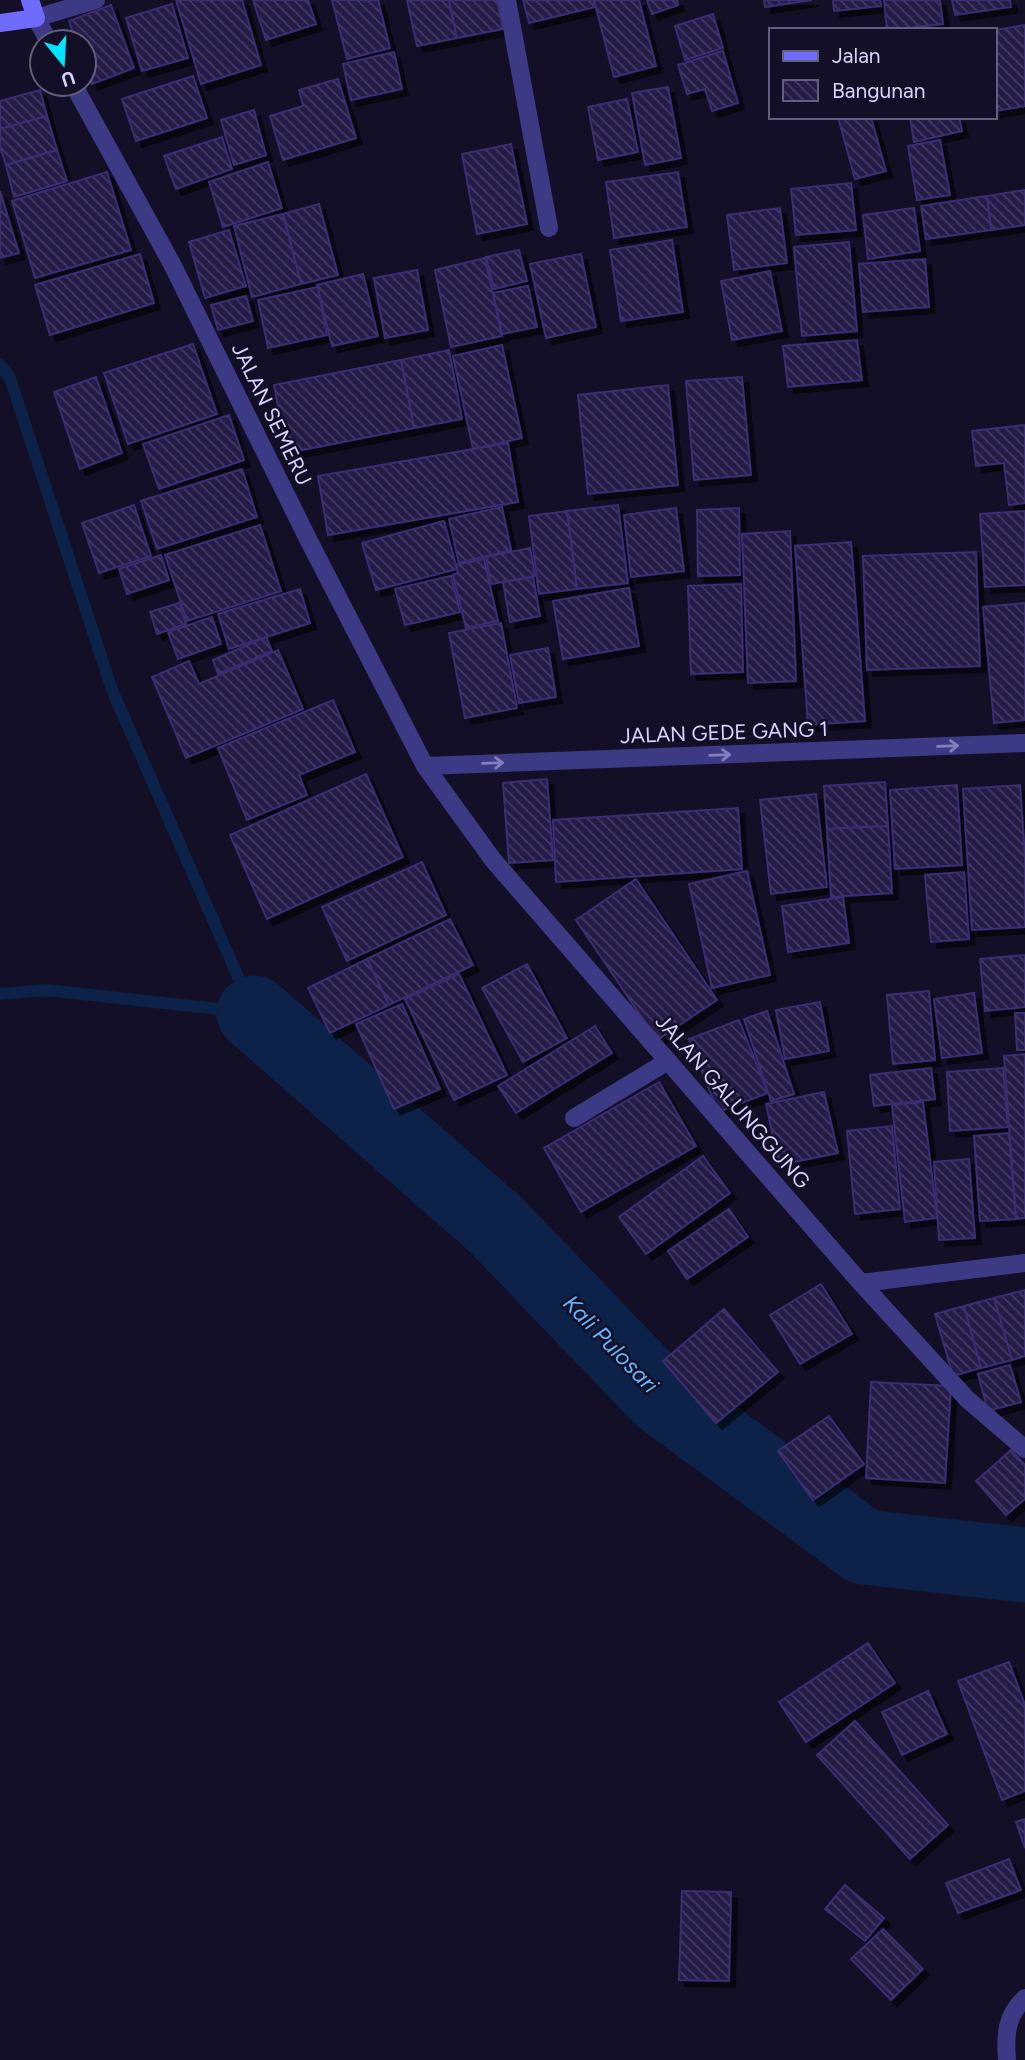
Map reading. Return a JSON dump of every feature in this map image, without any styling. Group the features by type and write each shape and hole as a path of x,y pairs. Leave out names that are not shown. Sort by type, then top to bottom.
{"street":[{"path":"30,0 41,28"},
{"path":"0,23 36,18 96,0"},
{"path":"507,0 549,228"},
{"name":"JALAN SEMERU","path":"81,98 172,264 308,539 425,766"},
{"name":"JALAN GEDE GANG 1","path":"425,766 1025,743"},
{"name":"JALAN GALUNGGUNG","path":"425,766 493,860 861,1283 967,1399 1025,1449"},
{"path":"574,1118 668,1061"},
{"path":"861,1283 1025,1263"},
{"path":"1007,2060 1005,2033 1020,2002"}],"building":[{"path":"176,0 242,0 261,65 201,84"},
{"path":"253,0 308,0 316,24 266,40"},
{"path":"332,0 378,0 390,48 347,59"},
{"path":"407,0 449,0 457,38 417,46"},
{"path":"449,0 497,0 503,29 457,38"},
{"path":"523,0 593,0 595,7 529,23"},
{"path":"594,0 639,0 656,66 614,77"},
{"path":"647,0 677,0 678,5 652,14"},
{"path":"764,0 812,0 765,7"},
{"path":"833,0 880,0 881,6 834,11"},
{"path":"884,0 940,0 943,24 887,28"},
{"path":"952,0 1010,0 1011,7 955,15"},
{"path":"172,4 188,58 142,71 126,18"},
{"path":"111,5 134,68 98,82 98,28 71,28 69,21"},
{"path":"713,14 723,48 685,60 675,26"},
{"path":"1025,25 1025,106 997,111 997,30"},
{"path":"723,51 738,103 712,111 705,89 687,94 678,65"},
{"path":"394,52 402,89 351,100 343,64"},
{"path":"193,76 207,118 136,141 122,99"},
{"path":"338,79 356,138 283,160 270,116 303,106 299,90"},
{"path":"668,87 681,158 645,165 632,93"},
{"path":"28,93 28,98 42,98 47,116 0,129 0,101"},
{"path":"627,99 638,152 598,160 588,107"},
{"path":"254,110 266,155 234,165 221,120"},
{"path":"47,116 57,150 6,165 0,147 0,129"},
{"path":"839,119 872,119 886,171 855,179"},
{"path":"910,119 959,119 962,131 914,142"},
{"path":"222,137 232,169 176,189 164,156"},
{"path":"940,140 950,195 917,200 908,146"},
{"path":"511,144 527,224 477,234 462,154"},
{"path":"57,150 67,181 14,197 6,165"},
{"path":"268,162 282,208 223,227 209,182"},
{"path":"107,172 131,250 35,278 12,201"},
{"path":"678,172 687,227 614,238 606,182"},
{"path":"851,183 856,230 796,235 791,189"},
{"path":"1025,190 1025,225 991,230 987,196"},
{"path":"0,191 19,253 0,258"},
{"path":"987,196 991,230 926,239 921,206"},
{"path":"319,204 338,275 301,284 283,214"},
{"path":"780,208 787,263 734,270 727,215"},
{"path":"914,208 920,251 868,259 863,215"},
{"path":"283,214 301,284 252,297 234,226"},
{"path":"229,230 246,286 205,298 189,242"},
{"path":"672,240 683,312 621,321 610,250"},
{"path":"849,242 857,331 802,336 794,247"},
{"path":"519,250 527,281 494,289 486,257"},
{"path":"140,254 154,303 50,335 35,285"},
{"path":"581,254 596,327 546,338 530,264"},
{"path":"485,258 502,336 451,347 435,270"},
{"path":"925,259 929,307 863,312 859,264"},
{"path":"417,270 428,330 385,338 374,278"},
{"path":"770,271 782,331 732,340 721,281"},
{"path":"363,274 378,336 332,346 317,285"},
{"path":"528,286 537,327 502,334 493,293"},
{"path":"318,287 327,335 268,348 258,300"},
{"path":"246,296 253,321 218,330 211,305"},
{"path":"857,340 862,380 788,387 783,346"},
{"path":"193,344 217,414 128,444 104,373"},
{"path":"502,345 522,438 473,449 453,356"},
{"path":"449,350 462,419 414,428 401,360"},
{"path":"401,360 414,428 287,453 274,385"},
{"path":"96,377 122,453 80,469 54,392"},
{"path":"742,377 751,475 694,480 686,381"},
{"path":"668,385 678,485 588,494 578,395"},
{"path":"229,415 244,460 159,489 143,444"},
{"path":"1025,425 1025,503 1009,505 1004,463 976,466 972,431"},
{"path":"508,443 518,502 328,535 318,476"},
{"path":"242,469 257,517 157,549 141,501"},
{"path":"134,505 151,556 99,573 82,523"},
{"path":"618,505 628,583 577,589 567,511"},
{"path":"502,507 511,550 459,563 449,519"},
{"path":"676,508 684,571 631,577 624,515"},
{"path":"739,508 740,575 698,576 697,510"},
{"path":"567,511 577,589 539,594 529,516"},
{"path":"1025,511 1025,585 985,587 980,514"},
{"path":"444,521 457,569 376,590 362,543"},
{"path":"260,525 281,591 187,621 165,555"},
{"path":"790,531 796,681 748,683 742,534"},
{"path":"851,542 865,721 808,725 795,546"},
{"path":"530,548 535,576 491,584 486,557"},
{"path":"976,552 980,666 867,670 863,556"},
{"path":"161,555 169,580 127,594 119,569"},
{"path":"484,559 498,621 466,628 453,575 458,573 456,565"},
{"path":"451,576 460,612 405,625 395,589"},
{"path":"533,577 540,616 510,622 503,582"},
{"path":"741,584 743,672 691,674 688,586"},
{"path":"629,588 639,646 563,659 553,601"},
{"path":"300,589 310,623 229,649 218,614"},
{"path":"179,603 186,624 157,634 150,612"},
{"path":"1025,603 1025,720 994,723 983,607"},
{"path":"212,617 221,644 178,659 168,632"},
{"path":"501,623 517,708 465,718 449,633"},
{"path":"266,637 272,651 218,674 213,660"},
{"path":"548,648 556,697 519,703 510,655"},
{"path":"278,650 303,709 186,758 152,677 189,661 199,684"},
{"path":"333,700 355,752 299,775 307,795 247,820 218,748"},
{"path":"366,774 403,857 267,919 230,835"},
{"path":"547,779 553,860 509,863 503,783"},
{"path":"885,782 888,826 827,829 824,786"},
{"path":"957,785 962,865 895,869 890,790"},
{"path":"1020,785 1025,857 1025,927 972,930 963,789"},
{"path":"816,794 827,887 771,894 760,800"},
{"path":"738,808 742,869 556,882 553,820"},
{"path":"888,826 892,893 831,897 827,829"},
{"path":"422,862 446,915 347,961 322,907"},
{"path":"747,871 770,975 712,988 689,884"},
{"path":"964,872 969,939 931,942 925,875"},
{"path":"636,879 717,1000 657,1040 576,920"},
{"path":"843,897 849,943 788,952 782,906"},
{"path":"450,919 473,965 389,1005 367,959"},
{"path":"1025,955 1025,1007 985,1011 980,959"},
{"path":"367,959 389,1005 330,1033 308,988"},
{"path":"527,964 567,1038 523,1062 482,988"},
{"path":"459,974 507,1075 454,1100 405,999"},
{"path":"929,991 935,1060 893,1064 887,995"},
{"path":"974,993 982,1053 942,1058 934,999"},
{"path":"820,1002 829,1051 785,1059 776,1010"},
{"path":"402,1004 440,1089 394,1109 356,1024"},
{"path":"767,1011 794,1094 771,1101 744,1019"},
{"path":"1015,1013 1025,1013 1025,1050 1017,1050"},
{"path":"739,1020 768,1093 718,1112 689,1039"},
{"path":"595,1026 612,1053 516,1113 498,1086"},
{"path":"1025,1054 1025,1218 1016,1219 1004,1056"},
{"path":"931,1068 935,1099 874,1106 870,1075"},
{"path":"1003,1068 1008,1127 950,1131 947,1072"},
{"path":"659,1082 696,1146 581,1212 544,1148"},
{"path":"824,1092 838,1153 779,1165 766,1104"},
{"path":"923,1102 937,1218 905,1222 892,1105"},
{"path":"892,1126 900,1209 855,1214 847,1131"},
{"path":"1009,1133 1016,1219 980,1221 974,1136"},
{"path":"703,1156 730,1193 646,1254 619,1217"},
{"path":"969,1159 975,1238 939,1240 934,1162"},
{"path":"729,1209 748,1237 687,1279 668,1251"},
{"path":"821,1284 852,1334 800,1364 770,1315"},
{"path":"1025,1290 1025,1356 1012,1360 994,1298"},
{"path":"994,1298 1012,1360 981,1368 964,1306"},
{"path":"964,1306 981,1368 953,1376 935,1314"},
{"path":"724,1309 778,1372 716,1423 663,1361"},
{"path":"1010,1365 1021,1402 988,1411 978,1374"},
{"path":"871,1382 951,1386 945,1483 866,1478"},
{"path":"829,1416 864,1464 813,1500 778,1451"},
{"path":"1011,1450 1025,1465 1025,1499 1006,1515 976,1481"},
{"path":"868,1643 895,1683 806,1742 779,1702"},
{"path":"1009,1662 1025,1705 1025,1791 1002,1800 958,1681"},
{"path":"928,1691 947,1734 902,1755 882,1712"},
{"path":"855,1721 948,1825 910,1859 817,1755"},
{"path":"1025,1819 1025,1848 1016,1822"},
{"path":"1009,1859 1021,1890 958,1913 946,1883"},
{"path":"845,1885 884,1918 865,1941 825,1909"},
{"path":"682,1891 731,1892 729,1981 679,1980"},
{"path":"883,1929 923,1969 891,2000 851,1959"}],"waterway":[{"path":"0,365 10,378 112,690 254,1013"},
{"path":"0,994 46,990 254,1013"},
{"name":"Kali Pulosari","path":"254,1013 496,1225 661,1397 864,1547 1025,1565"}]}
